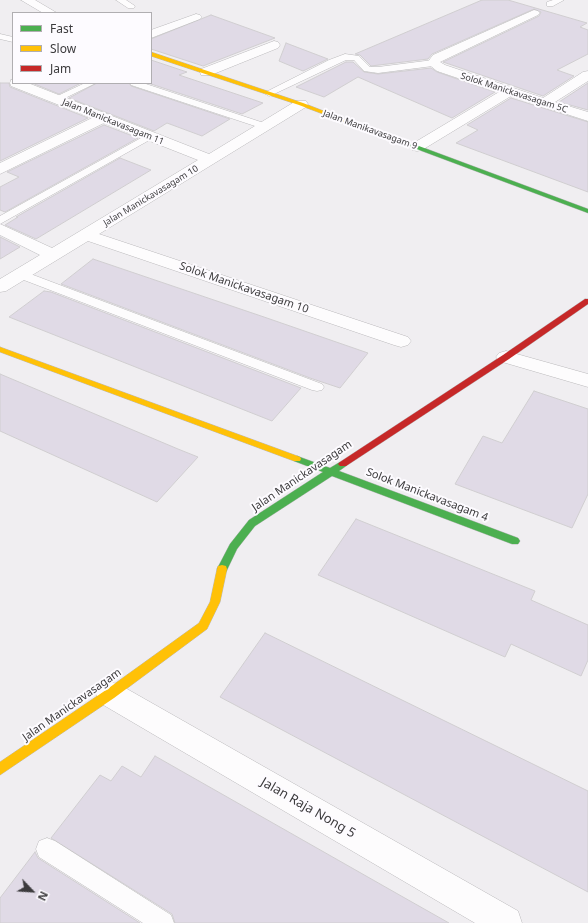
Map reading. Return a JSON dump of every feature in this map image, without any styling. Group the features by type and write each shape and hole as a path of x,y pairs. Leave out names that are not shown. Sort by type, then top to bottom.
{"street":[{"path":"27,0 49,12"},
{"path":"437,66 437,58 534,13"},
{"path":"152,34 196,17"},
{"path":"206,72 274,45"},
{"name":"Jalan Manikavasagam 9","path":"152,55 301,104 588,210"},
{"name":"Solok Manickavasagam 5C","path":"437,66 588,117"},
{"path":"544,102 588,75"},
{"name":"Jalan Manickavasagam 11","path":"18,84 211,160"},
{"path":"417,146 509,91"},
{"name":"Jalan Manickavasagam 10","path":"0,287 301,104"},
{"path":"0,169 102,118"},
{"path":"0,229 53,255"},
{"name":"Solok Manickavasagam 10","path":"87,235 401,340"},
{"name":"Jalan Manickavasagam","path":"0,769 110,694 203,626 215,602 220,573 233,547 252,523 588,301"},
{"path":"0,349 330,471"},
{"path":"506,356 588,381"},
{"name":"Solok Manickavasagam 4","path":"330,471 515,541"},
{"name":"Jalan Raja Nong 5","path":"110,694 506,923"}],"lane":[{"path":"120,0 132,6"},
{"path":"550,4 560,0"},
{"path":"0,36 12,40"},
{"path":"268,93 345,57 356,58 367,69 378,70 437,66"},
{"path":"56,99 90,84"},
{"path":"137,84 264,126"},
{"path":"0,221 150,136"},
{"path":"20,274 317,387"},
{"path":"48,848 163,923"}],"building":[{"path":"482,0 508,0 587,23 580,27 588,30 588,54 557,70 574,76 543,96 443,62 539,16 541,12 534,9 432,54 428,59 371,66 360,55 355,54"},
{"path":"211,15 275,38 203,66 152,49 152,39"},
{"path":"286,43 328,59 303,71 279,61"},
{"path":"152,60 187,72 179,75 263,103 242,114 151,84"},
{"path":"346,62 353,62 364,72 378,74 431,68 437,72 495,92 452,118 358,77 324,97 296,87"},
{"path":"0,83 9,83 10,87 88,118 0,161"},
{"path":"588,83 588,110 559,102"},
{"path":"34,84 79,84 59,94"},
{"path":"95,84 130,84 131,86 230,119 202,136 167,123 154,131 69,98"},
{"path":"511,98 588,122 588,192 456,143 478,130 467,125"},
{"path":"104,125 138,138 5,212 0,210 0,187 19,177 7,172"},
{"path":"120,158 151,170 36,239 5,225 18,217 16,217"},
{"path":"0,237 20,247 0,259"},
{"path":"93,259 368,353 340,388 310,378 61,284"},
{"path":"44,291 51,292 301,388 272,421 9,317"},
{"path":"0,374 198,457 157,502 0,431"},
{"path":"534,391 588,409 588,494 572,528 455,484 483,436 502,443"},
{"path":"356,519 535,591 531,600 588,625 588,660 581,676 511,644 505,657 318,575"},
{"path":"265,633 588,791 588,892 220,697"},
{"path":"155,756 449,923 175,923 172,914 51,838 100,775 111,781 122,766 141,777"},
{"path":"35,852 38,858 140,923 0,923 0,898"}],"traffic: fast":[{"path":"349,122 588,211"},
{"path":"297,459 515,541"},
{"path":"222,569 233,547 252,523 343,464"}],"traffic: slow":[{"path":"152,54 301,104 349,122"},
{"path":"0,349 297,459"},
{"path":"0,769 110,694 203,626 215,602 222,569"}],"traffic: jam":[{"path":"343,464 506,357 588,301"}]}
